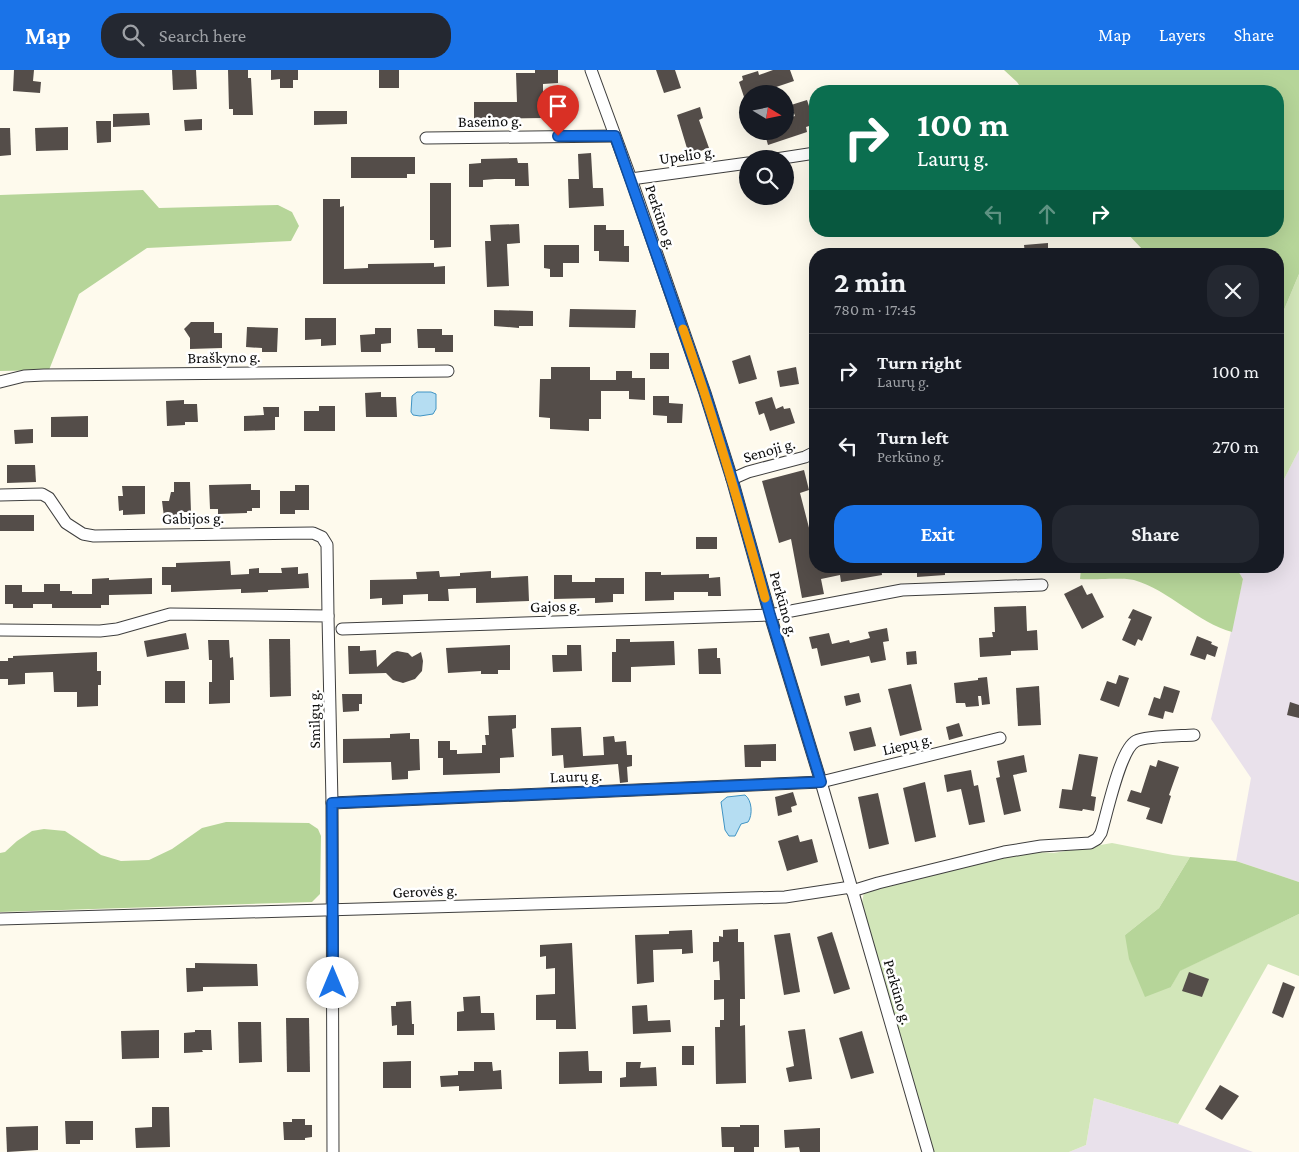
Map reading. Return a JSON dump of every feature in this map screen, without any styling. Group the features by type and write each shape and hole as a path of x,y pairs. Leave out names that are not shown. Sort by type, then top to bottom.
{"street":[{"name":"Perkūno g.","path":"591,70 705,393 732,479 770,615 821,782 928,1152"},
{"name":"Baseino g.","path":"426,138 615,136"},
{"path":"794,157 809,155"},
{"name":"Upelio g.","path":"631,179 739,164"},
{"name":"Braškyno g.","path":"0,382 24,376 44,375 448,371"},
{"name":"Senoji g.","path":"732,479 748,472 809,455"},
{"name":"Gabijos g.","path":"0,495 42,494 49,498 66,523 83,534 94,536 313,534 322,537 327,545 328,616"},
{"name":"Gajos g.","path":"342,629 770,615 902,590 1042,585"},
{"path":"0,630 100,631 117,629 170,614 328,616"},
{"name":"Smilgų g.","path":"328,616 332,803 334,1152"},
{"name":"Gerovės g.","path":"0,919 785,897 852,889 1004,852 1041,846 1090,843 1097,839 1101,833 1121,762 1130,745 1138,740 1194,735"},
{"name":"Liepų g.","path":"821,782 1000,738"},
{"name":"Laurų g.","path":"332,803 821,782"}],"shaded area":[{"path":"1299,450 1299,882 1236,861 1251,778 1211,719 1243,579 1239,573 1284,573 1284,479"},
{"path":"1094,1098 1178,1124 1253,1152 1069,1152 1086,1145"}],"green space":[{"path":"1004,70 1299,70 1299,274 1284,310 1284,248 1141,248 1131,237 1284,237 1284,85 1019,85"},
{"path":"143,190 159,208 278,205 292,212 299,226 291,241 147,248 79,294 49,370 0,371 0,195"},
{"path":"1299,274 1299,450 1284,479 1284,310"},
{"path":"1081,573 1239,573 1243,579 1232,632 1219,628 1159,591 1134,580 1080,579"},
{"path":"226,822 309,823 318,829 321,836 320,894 312,902 0,912 0,853 5,852 32,831 44,829 65,831 101,855 121,861 149,860 172,849 202,828"},
{"path":"1112,843 1190,857 1159,908 1125,935 1171,987 1179,971 1299,914 1299,976 1268,964 1178,1124 1094,1098 1086,1145 1069,1152 934,1152 862,903 864,892 996,857 1037,852 1054,853"},
{"path":"1190,857 1236,861 1299,882 1299,914 1180,971 1171,987 1145,997 1129,959 1125,935 1159,908"}],"water":[{"path":"417,392 436,394 436,409 433,414 413,415 411,412 412,396"},
{"path":"745,795 750,804 750,819 748,822 741,824 735,836 729,836 725,830 721,802 727,797"}],"building":[{"path":"14,70 34,70 33,81 41,82 40,93 13,91"},
{"path":"172,70 196,70 197,89 173,90"},
{"path":"228,70 248,70 248,78 251,78 253,115 233,115 233,109 229,109"},
{"path":"271,70 298,70 298,80 293,80 293,88 280,88 280,79 271,80"},
{"path":"379,70 399,70 399,88 379,88"},
{"path":"535,70 558,70 558,83 543,84 543,118 474,119 474,102 517,102 516,73 535,73"},
{"path":"656,70 675,70 681,88 664,93"},
{"path":"773,70 790,70 794,81 782,85 740,85 739,82 743,80 742,76 758,71 759,75"},
{"path":"807,100 809,106 809,126 806,127 807,132 794,136 794,116 794,104"},
{"path":"700,107 703,118 699,120 709,148 689,155 677,115"},
{"path":"314,111 347,111 347,124 314,125"},
{"path":"149,113 150,125 113,127 113,114"},
{"path":"202,119 202,130 185,131 184,120"},
{"path":"96,121 111,121 111,142 97,143"},
{"path":"68,127 68,150 36,151 35,128"},
{"path":"0,128 10,128 11,155 0,156"},
{"path":"767,140 783,140 768,145"},
{"path":"591,153 593,188 603,188 604,206 569,208 568,179 579,179 578,154"},
{"path":"351,157 415,157 415,174 407,174 407,178 351,178"},
{"path":"517,158 518,163 528,163 529,186 515,186 515,179 495,179 483,180 483,187 469,187 469,164 481,163 481,159"},
{"path":"430,183 451,183 451,247 434,248 434,240 430,240"},
{"path":"323,199 340,199 340,207 344,206 344,269 368,268 368,264 434,263 434,267 445,266 445,284 323,284"},
{"path":"519,224 520,243 507,244 509,286 487,287 485,241 491,241 490,225"},
{"path":"594,225 606,225 606,230 624,230 624,246 629,246 629,262 599,261 599,251 594,251"},
{"path":"1048,243 1048,248 1024,248 1024,245"},
{"path":"544,245 579,245 579,263 563,263 563,277 550,277 550,269 544,268"},
{"path":"570,309 636,310 635,328 569,327"},
{"path":"494,310 533,311 533,326 519,326 519,328 494,326"},
{"path":"305,318 336,318 336,345 321,346 321,339 305,340"},
{"path":"191,322 214,322 214,333 222,333 222,348 190,349 190,338 184,329"},
{"path":"247,327 278,328 277,352 262,352 262,348 246,347"},
{"path":"375,328 391,328 391,343 381,344 381,352 361,352 360,335 375,334"},
{"path":"417,329 442,329 442,335 453,335 453,352 435,352 435,348 418,348"},
{"path":"650,353 669,353 669,369 650,369"},
{"path":"750,355 757,379 739,384 732,361"},
{"path":"551,367 590,367 590,380 616,380 616,371 632,371 632,378 645,378 645,400 629,399 629,391 601,391 601,419 589,419 589,431 550,429 550,418 539,417 540,379 551,379"},
{"path":"796,367 799,384 780,387 777,371"},
{"path":"381,392 381,397 396,397 397,417 366,417 365,393"},
{"path":"653,396 669,396 669,403 683,404 682,423 667,423 667,416 653,415"},
{"path":"772,397 776,409 783,406 784,409 790,408 795,423 770,431 764,413 759,415 755,402"},
{"path":"184,400 184,404 197,404 198,422 185,422 185,425 167,426 166,401"},
{"path":"319,406 335,406 335,431 304,431 304,411 319,411"},
{"path":"263,407 279,407 279,417 275,417 275,430 244,431 244,416 264,415"},
{"path":"88,416 88,437 51,437 51,417"},
{"path":"33,429 33,443 15,444 14,430"},
{"path":"7,465 35,465 36,482 7,483"},
{"path":"804,470 809,490 800,493 809,528 809,573 882,573 882,575 841,582 840,575 821,579 824,594 802,598 791,539 779,543 762,481"},
{"path":"174,482 190,482 191,512 184,512 184,516 164,517 162,501 169,501 171,492 174,492"},
{"path":"251,484 251,490 260,490 260,508 252,508 252,511 247,511 247,513 218,514 218,509 210,509 209,485"},
{"path":"295,485 309,485 309,510 295,510 295,514 280,514 280,491 295,491"},
{"path":"122,486 145,486 145,514 123,515 123,510 119,511 118,496 123,496"},
{"path":"0,515 34,515 34,531 0,531"},
{"path":"696,537 717,537 717,549 696,549"},
{"path":"230,561 231,575 249,574 249,569 259,568 259,573 282,573 281,568 298,567 298,574 308,573 309,588 241,593 241,589 171,592 171,585 162,585 162,567 176,567 176,563"},
{"path":"439,571 440,577 460,576 460,573 491,571 491,578 528,576 529,601 476,603 476,588 448,589 449,601 428,601 428,594 403,595 403,604 382,605 382,598 370,599 370,580 417,579 416,572"},
{"path":"645,572 661,572 661,575 709,574 709,578 720,577 721,596 708,596 708,592 674,592 674,600 645,601"},
{"path":"917,573 945,573 945,575 917,577"},
{"path":"554,575 572,575 572,582 595,582 595,578 624,578 624,594 613,594 613,602 595,603 595,598 554,599"},
{"path":"109,578 109,580 152,578 152,594 109,595 109,605 101,605 101,608 52,608 52,604 33,604 33,608 13,608 13,604 5,604 5,585 22,585 22,592 44,592 44,584 60,584 60,591 72,591 72,594 92,594 92,579"},
{"path":"1082,585 1087,595 1092,593 1104,617 1082,629 1064,594"},
{"path":"1026,606 1027,631 1037,630 1038,650 1011,651 1011,655 980,657 979,638 993,637 992,632 995,632 994,607"},
{"path":"1133,609 1152,617 1142,641 1138,639 1135,646 1122,640 1131,619 1128,618"},
{"path":"887,628 889,641 883,642 886,660 871,663 869,656 821,666 817,648 812,649 809,637 829,633 832,644 849,640 850,643 870,638 868,632"},
{"path":"186,633 189,649 147,657 144,641"},
{"path":"1197,636 1212,642 1211,644 1218,647 1215,657 1207,654 1205,660 1190,655"},
{"path":"269,639 290,639 291,696 270,697"},
{"path":"616,639 630,639 630,642 674,641 675,665 631,667 631,682 612,682 612,652 616,652"},
{"path":"208,640 229,640 230,658 233,657 234,680 230,680 230,703 209,704 212,660 209,660"},
{"path":"510,645 510,670 498,670 498,674 481,674 481,671 448,673 446,648"},
{"path":"567,645 581,645 582,671 553,672 552,655 567,655"},
{"path":"348,646 360,646 360,651 376,650 377,667 392,653 397,651 408,653 412,657 421,652 423,661 422,671 415,679 403,683 393,680 386,673 349,674"},
{"path":"717,648 717,658 720,658 721,674 699,674 698,649"},
{"path":"916,651 917,664 907,665 906,652"},
{"path":"97,652 97,671 101,671 101,685 98,685 98,706 77,707 77,692 54,692 53,672 25,673 25,684 8,685 8,679 0,679 0,661 8,661 8,658 13,658 13,656"},
{"path":"1119,675 1129,678 1119,707 1100,700 1107,681 1116,684"},
{"path":"987,677 990,704 982,705 981,696 978,696 979,706 966,707 965,703 956,703 954,683"},
{"path":"165,681 185,681 185,703 165,703"},
{"path":"911,684 922,730 900,736 888,689"},
{"path":"1039,686 1041,725 1018,726 1016,688"},
{"path":"1164,686 1180,691 1173,713 1165,711 1163,719 1148,715 1154,697 1160,699"},
{"path":"859,693 861,702 846,706 844,696"},
{"path":"342,694 362,694 362,704 359,704 359,711 343,712"},
{"path":"1290,702 1299,705 1299,718 1287,715"},
{"path":"516,715 516,728 512,729 514,757 500,758 500,773 443,775 443,758 438,758 438,741 450,741 450,750 457,750 457,754 482,753 482,745 486,745 485,735 489,735 488,716"},
{"path":"959,723 963,736 949,740 946,727"},
{"path":"581,727 583,756 604,755 603,737 614,736 615,742 626,741 627,755 632,755 632,766 627,767 628,782 620,783 618,764 564,768 563,755 552,756 551,728"},
{"path":"871,727 876,746 854,751 849,732"},
{"path":"410,733 410,739 419,739 420,770 408,771 408,779 392,780 391,762 343,763 343,739 390,738 390,734"},
{"path":"776,744 776,761 761,761 761,767 745,767 744,745"},
{"path":"1079,754 1098,757 1091,796 1096,797 1094,811 1059,808 1062,789 1072,790"},
{"path":"1024,755 1027,772 1013,775 1021,811 1004,815 996,778 1000,777 997,761"},
{"path":"1158,760 1179,767 1169,795 1171,796 1162,824 1146,819 1150,808 1127,801 1131,790 1141,793 1150,765 1156,767"},
{"path":"971,770 974,786 978,785 985,822 969,825 961,789 947,792 944,775"},
{"path":"925,782 936,837 915,842 903,788"},
{"path":"793,792 797,805 791,807 792,812 778,816 775,797"},
{"path":"878,793 889,844 869,849 858,797"},
{"path":"798,835 800,842 812,839 818,862 787,871 778,841"},
{"path":"738,929 738,942 744,942 745,999 740,999 740,1026 745,1025 746,1083 716,1084 715,1027 720,1027 720,1020 724,1020 724,999 714,1000 714,980 720,980 719,961 713,962 713,942 719,942 719,936 723,937 723,930"},
{"path":"692,930 693,953 682,954 682,949 653,950 654,982 637,984 635,935 669,934 669,931"},
{"path":"832,932 850,989 834,994 817,937"},
{"path":"790,933 800,992 784,995 774,935"},
{"path":"572,943 576,1029 556,1029 556,1020 536,1020 536,995 555,994 555,968 546,969 546,956 540,957 540,945"},
{"path":"195,963 257,964 258,986 203,987 203,991 187,992 186,968 195,968"},
{"path":"1189,972 1209,979 1202,997 1182,991"},
{"path":"1283,982 1295,987 1283,1018 1272,1013"},
{"path":"480,996 481,1013 494,1013 495,1030 457,1031 457,1012 464,1011 463,997"},
{"path":"411,1001 414,1035 397,1035 397,1025 392,1026 391,1006 396,1006 396,1002"},
{"path":"647,1005 648,1021 670,1020 671,1032 633,1034 632,1006"},
{"path":"286,1018 309,1018 310,1072 287,1072"},
{"path":"238,1022 261,1022 262,1062 239,1063"},
{"path":"805,1029 812,1079 789,1082 786,1068 794,1066 788,1031"},
{"path":"159,1030 159,1058 122,1059 121,1031"},
{"path":"195,1030 211,1030 212,1050 184,1053 184,1033 195,1032"},
{"path":"862,1031 874,1073 851,1079 839,1038"},
{"path":"682,1046 694,1046 694,1065 682,1065"},
{"path":"588,1051 589,1071 602,1071 602,1083 559,1084 559,1052"},
{"path":"411,1061 411,1088 383,1088 383,1062"},
{"path":"474,1062 492,1062 493,1071 501,1070 502,1089 459,1091 459,1086 441,1087 440,1076 458,1075 458,1071 474,1071"},
{"path":"626,1062 641,1062 640,1068 656,1067 657,1086 620,1087 620,1078 626,1077"},
{"path":"1220,1085 1239,1096 1222,1120 1205,1109"},
{"path":"152,1107 169,1107 170,1147 136,1148 135,1128 152,1127"},
{"path":"292,1119 305,1119 305,1125 312,1125 312,1137 305,1138 305,1140 284,1140 283,1122 292,1122"},
{"path":"65,1121 93,1121 93,1140 80,1140 80,1144 66,1144"},
{"path":"740,1125 759,1125 759,1147 754,1147 754,1152 734,1152 734,1147 722,1147 721,1127 740,1127"},
{"path":"38,1126 38,1150 7,1152 6,1127"},
{"path":"820,1128 820,1152 800,1152 799,1147 785,1148 784,1130"}],"slow traffic":[{"path":"683,329 732,479 765,598"}],"route":[{"path":"333,983 332,803 821,782 705,393 615,136 558,136"}]}
